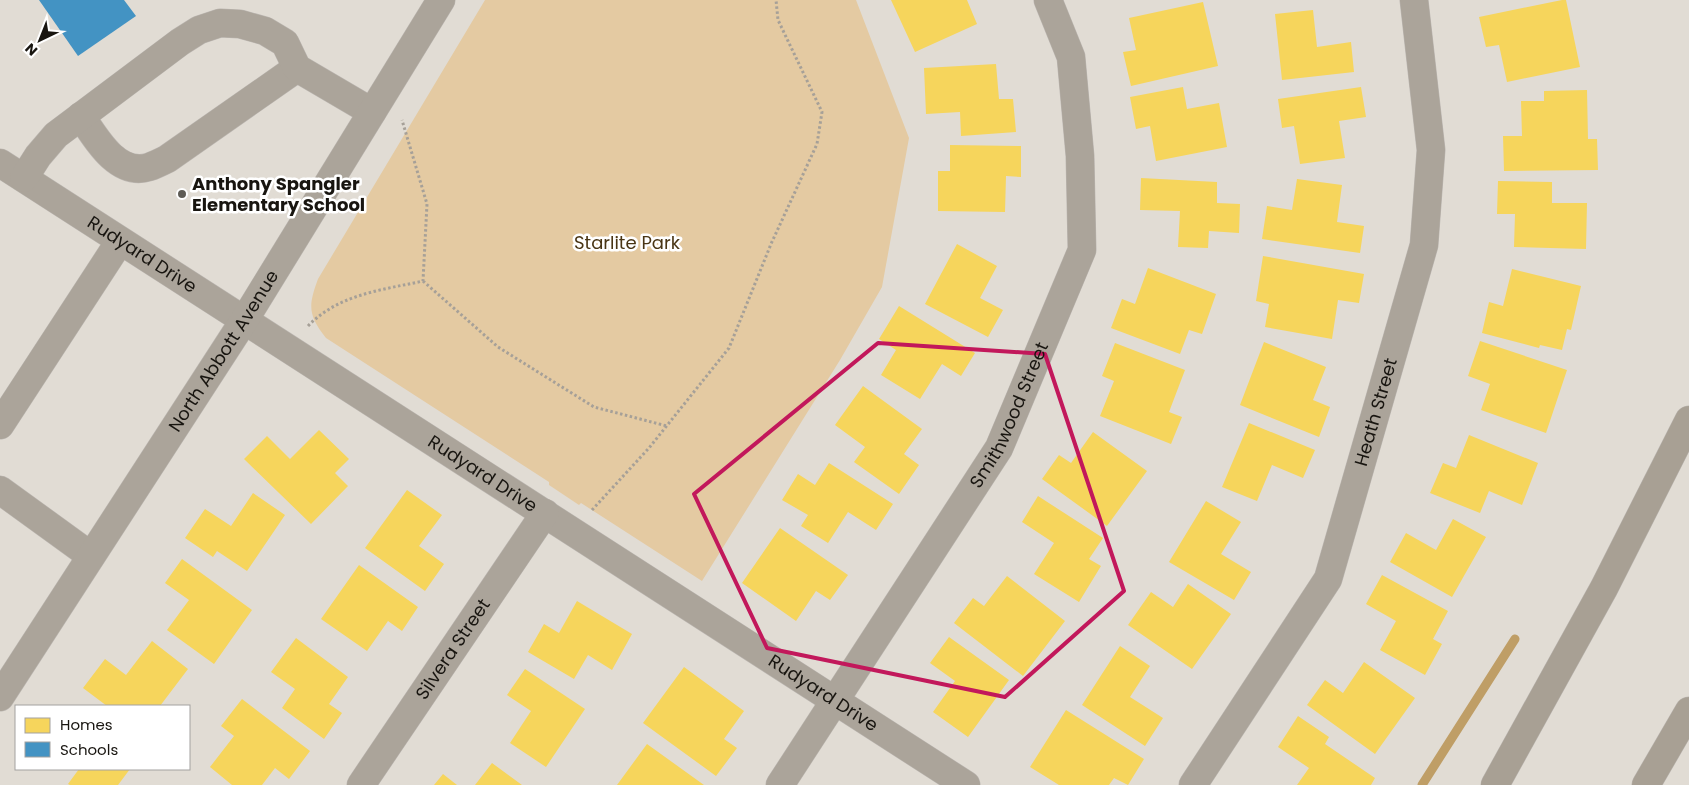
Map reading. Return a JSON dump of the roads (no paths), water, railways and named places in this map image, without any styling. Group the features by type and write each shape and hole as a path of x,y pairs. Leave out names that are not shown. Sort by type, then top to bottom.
{"highway":[{"path":"1495,785 1604,588 1689,420"},
{"path":"1646,785 1689,710"}],"street":[{"name":"North Abbott Avenue","path":"0,697 244,319 441,0"},
{"name":"Smithwood Street","path":"780,785 999,448 1082,250 1080,156 1071,58 1048,0"},
{"name":"Heath Street","path":"1193,785 1328,579 1424,245 1431,150 1414,0"},
{"path":"24,178 38,156 56,135 180,42 199,30 220,23 240,24 272,35 285,43 297,68 372,112"},
{"path":"81,116 106,153 125,165 146,168 167,159 297,68"},
{"name":"Rudyard Drive","path":"0,163 966,785"},
{"path":"0,425 120,241"},
{"path":"0,490 91,556"},
{"name":"Silvera Street","path":"361,785 545,513"}],"waterway":[{"path":"1422,785 1515,639"}],"place":[{"name":"Anthony Spangler Elementary School","path":"182,194"}],"park label":[{"name":"Starlite Park","path":"627,243"}]}
